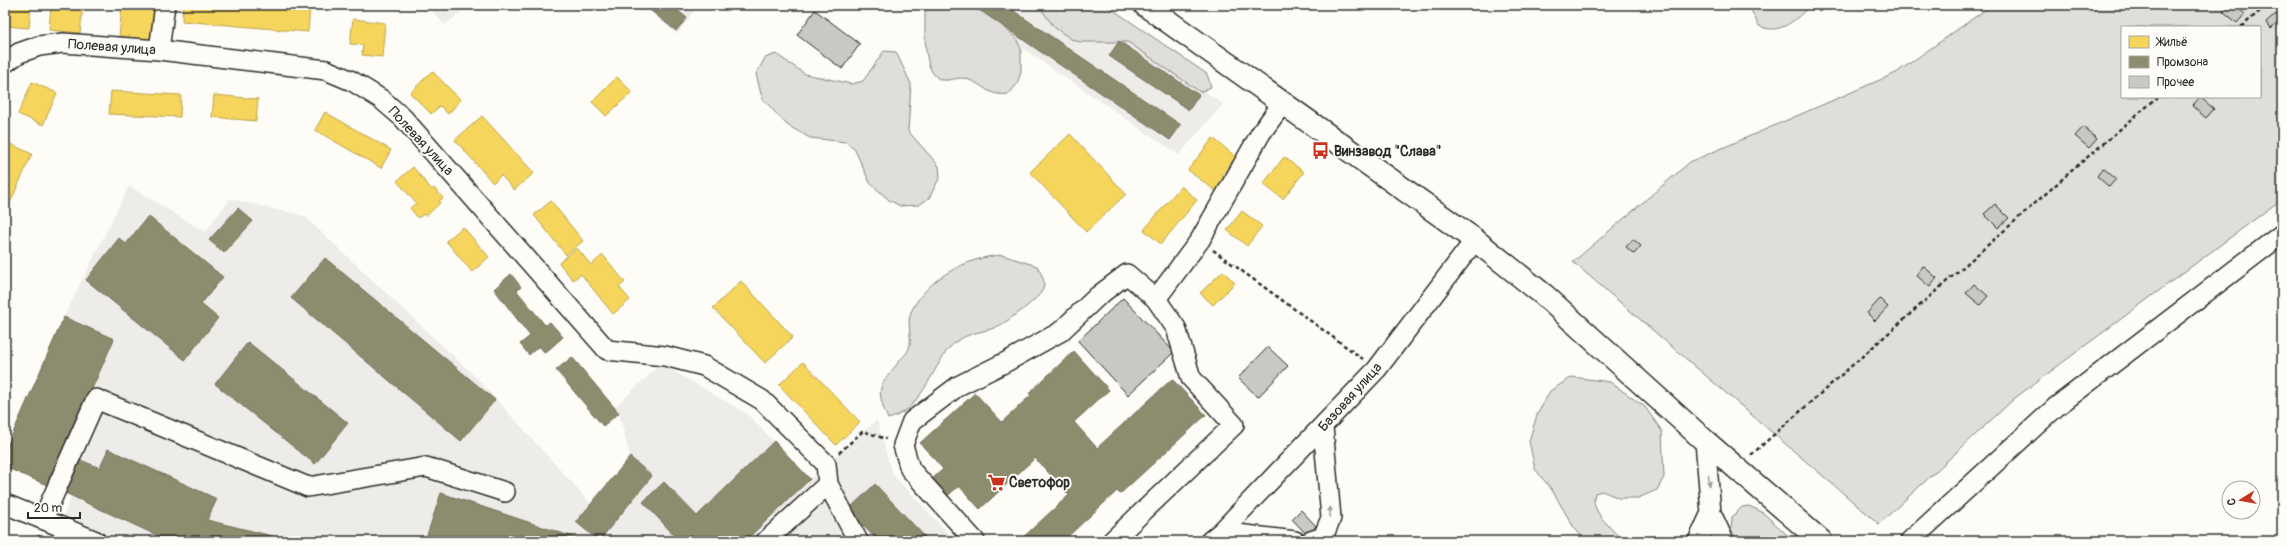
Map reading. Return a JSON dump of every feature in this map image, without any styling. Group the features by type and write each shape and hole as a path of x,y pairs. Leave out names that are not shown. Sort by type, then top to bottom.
{"main road":[{"path":"1145,5 1475,240 1544,295 1705,442 1821,541"}],"street":[{"path":"159,50 165,5"},
{"name":"Полевая улица","path":"5,63 19,53 39,46 63,43 159,50 326,70 352,81 381,99 408,124 607,350 665,356 704,366 762,400 826,464"},
{"path":"1156,299 1200,240 1261,133 1282,104"},
{"path":"1910,541 2056,407 2282,234"},
{"name":"Базовая улица","path":"1216,536 1323,427 1377,369 1475,240"},
{"path":"975,541 910,469 903,445 912,421 958,386 1006,362 1060,332 1098,296 1127,274 1156,299 1176,328 1191,378 1234,425 1112,541"},
{"path":"43,520 96,399 308,487 426,467 505,492"},
{"path":"1311,541 1324,537 1331,518 1323,427"},
{"path":"1705,442 1711,513 1724,541"},
{"path":"826,464 828,484 858,541"},
{"path":"766,541 828,484"},
{"path":"5,504 96,541"},
{"path":"1698,541 1711,513"},
{"path":"1216,536 1295,541"}],"path":[{"path":"2242,26 2267,5"},
{"path":"1736,468 2077,166 2157,98"},
{"path":"1200,240 1377,369"},
{"path":"826,464 862,431 903,445"}],"shaded area":[{"path":"426,5 470,5 445,25"},
{"path":"642,5 698,5 677,34"},
{"path":"925,5 978,5 1016,38 1021,49 1021,72 1017,84 1009,94 996,94 973,81 964,78 943,80 936,76 927,59"},
{"path":"959,5 1079,5 1223,104 1179,155"},
{"path":"1042,5 1106,5 1207,74 1211,87 1200,92 1128,42 1080,42 1071,39 1054,27 1042,10"},
{"path":"1752,5 1811,5 1800,16 1788,24 1774,29 1767,29 1759,26 1751,10"},
{"path":"1992,5 2282,5 2282,199 2015,398 1879,524 1573,262 1690,162 1896,73"},
{"path":"884,51 896,52 911,84 908,131 939,166 940,177 929,198 919,205 900,206 889,200 870,183 855,150 846,142 810,138 787,125 762,98 756,74 765,58 776,54 805,74 852,84 863,81"},
{"path":"129,186 205,232 230,199 304,216 478,379 591,504 630,457 619,413 614,408 661,364 746,413 810,479 877,420 893,475 956,541 54,541 71,496 5,467 5,451 64,317"},
{"path":"1002,255 1037,266 1044,281 1042,291 1020,312 999,326 960,339 950,347 917,399 900,414 888,419 881,400 881,387 908,350 910,344 910,316 918,300 937,280 962,265 975,260"},
{"path":"1572,377 1610,382 1645,407 1662,431 1664,477 1657,490 1638,498 1619,498 1602,491 1595,493 1594,499 1597,511 1618,536 1619,541 1585,541 1573,526 1552,490 1535,469 1529,441 1537,415 1550,391"},
{"path":"1749,506 1762,512 1794,541 1740,541 1731,531 1732,517 1742,507"}],"building: Жильё":[{"path":"5,5 31,5 29,28 5,26"},
{"path":"51,5 83,5 80,33 49,30"},
{"path":"122,5 157,5 154,40 119,37"},
{"path":"183,5 310,5 308,32 182,21"},
{"path":"353,19 385,23 382,57 362,55 363,45 350,44"},
{"path":"432,71 461,100 448,114 440,106 431,114 410,93"},
{"path":"617,77 632,92 606,116 592,102"},
{"path":"32,82 57,93 43,125 18,114"},
{"path":"111,91 181,95 180,117 109,114"},
{"path":"214,95 258,99 256,121 212,117"},
{"path":"325,112 391,150 381,168 315,130"},
{"path":"482,116 534,173 514,190 501,175 493,183 455,140"},
{"path":"1070,134 1126,194 1086,232 1030,172"},
{"path":"1213,138 1236,157 1222,175 1227,179 1217,192 1188,170"},
{"path":"6,142 32,154 5,214 5,143"},
{"path":"1284,157 1304,172 1283,199 1263,184"},
{"path":"413,167 432,190 434,188 443,198 439,201 440,203 426,216 424,214 418,218 410,208 416,203 397,181"},
{"path":"1181,186 1197,200 1161,244 1144,230"},
{"path":"551,201 583,241 566,255 534,215"},
{"path":"1242,211 1262,226 1247,246 1227,230"},
{"path":"463,227 489,257 472,272 446,241"},
{"path":"577,248 591,265 603,255 625,282 619,287 630,300 613,314 581,274 573,280 559,263"},
{"path":"1223,271 1235,283 1213,305 1200,293"},
{"path":"741,281 793,337 765,363 713,308"},
{"path":"803,362 860,422 836,445 779,385"}],"building: Промзона":[{"path":"644,5 671,5 687,18 676,31"},
{"path":"972,5 1005,5 1181,125 1170,140"},
{"path":"1119,41 1199,95 1189,110 1109,56"},
{"path":"238,208 253,221 224,253 209,240"},
{"path":"148,216 223,277 201,304 218,318 185,360 86,280 119,238 126,244"},
{"path":"325,258 495,400 461,441 291,298"},
{"path":"511,274 521,287 517,291 545,325 550,322 563,337 545,353 539,346 529,355 520,344 530,336 494,289"},
{"path":"64,317 114,339 49,486 5,467 5,451"},
{"path":"248,342 348,423 315,464 215,384"},
{"path":"1074,351 1109,390 1074,422 1097,448 1172,379 1206,415 1120,494 1117,491 1063,541 1019,541 1069,495 1035,458 980,509 959,486 946,497 931,480 943,469 920,443 975,393 1002,422 1031,395 1029,393"},
{"path":"572,357 619,413 603,426 556,370"},
{"path":"774,441 810,479 745,541 671,541 676,537 643,502 664,482 697,516"},
{"path":"108,449 217,499 207,520 293,541 169,541 63,492 78,459 100,468"},
{"path":"630,457 652,476 599,541 576,522"},
{"path":"875,484 929,541 878,541 848,510"},
{"path":"441,493 585,541 425,541"},
{"path":"38,535 51,541 35,541"}],"building: Прочее":[{"path":"2228,5 2234,5 2245,14 2237,23 2223,11"},
{"path":"815,10 860,44 842,69 797,35"},
{"path":"2276,14 2281,20 2271,29 2266,23"},
{"path":"2199,98 2201,98 2214,109 2206,118 2192,106"},
{"path":"2083,127 2097,139 2089,148 2075,136"},
{"path":"2103,168 2116,179 2109,187 2097,176"},
{"path":"1995,204 2009,218 1998,228 1984,214"},
{"path":"1633,239 1641,246 1634,254 1626,247"},
{"path":"1923,266 1937,278 1930,287 1916,275"},
{"path":"1974,284 1988,296 1980,305 1966,293"},
{"path":"1123,298 1174,352 1128,395 1078,341"},
{"path":"1880,299 1888,307 1875,321 1867,313"},
{"path":"1268,347 1288,366 1258,397 1238,378"},
{"path":"1301,510 1316,526 1307,535 1292,519"}],"place":[{"name":"Винзавод \"Слава\"","path":"1321,151"},
{"name":"Светофор","path":"996,482"}]}
